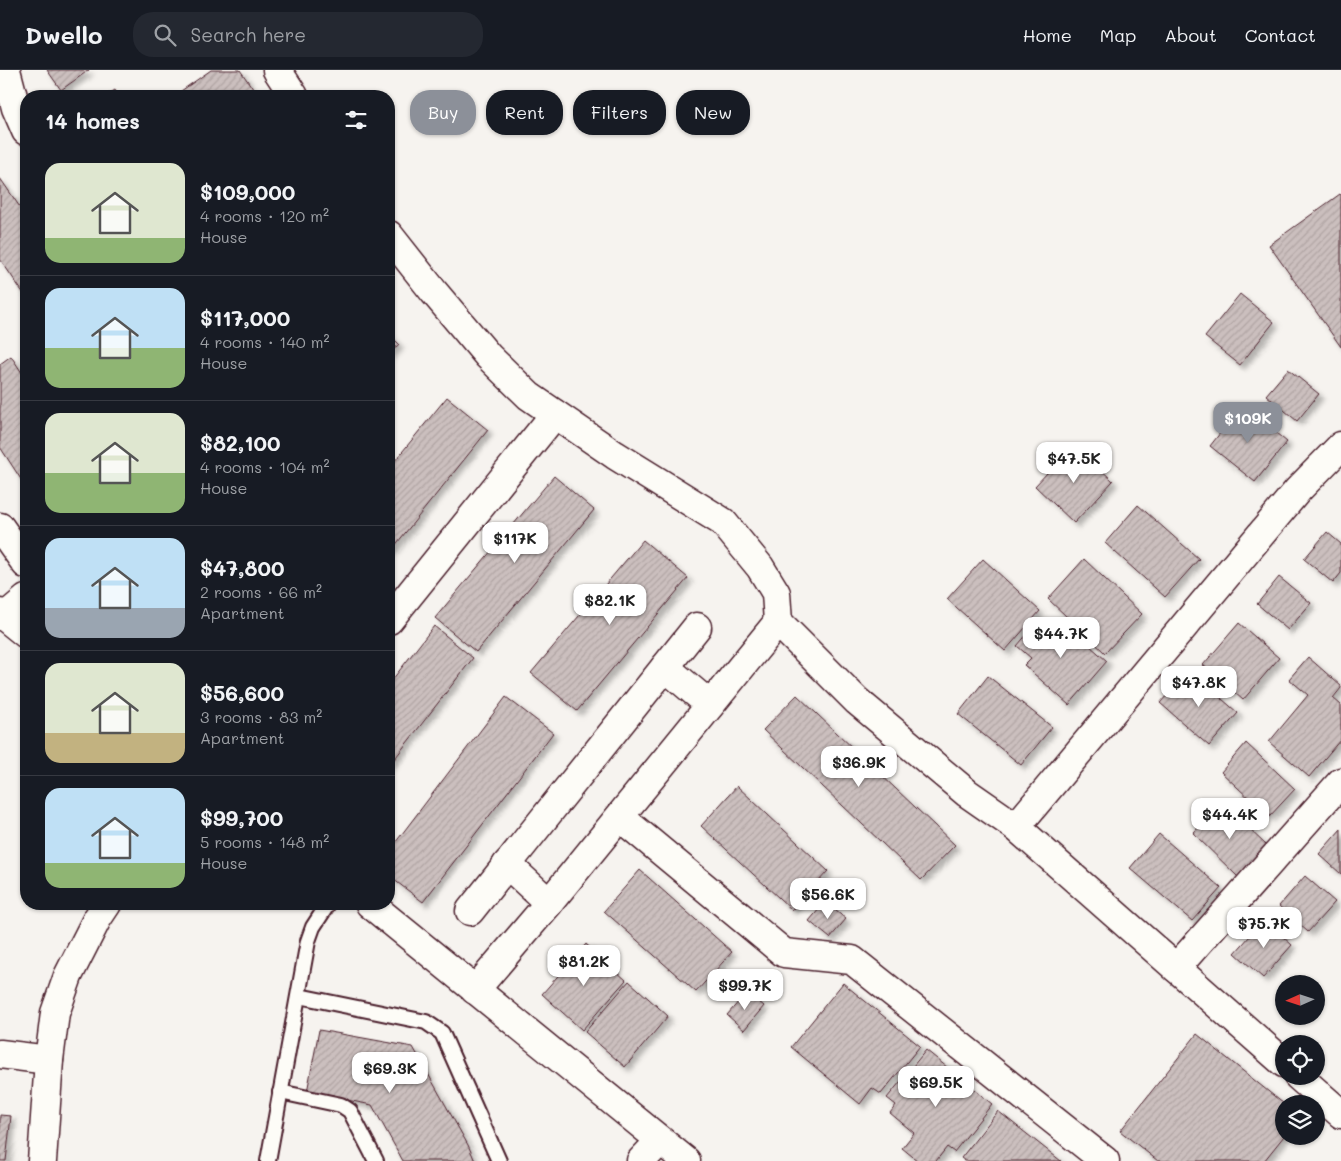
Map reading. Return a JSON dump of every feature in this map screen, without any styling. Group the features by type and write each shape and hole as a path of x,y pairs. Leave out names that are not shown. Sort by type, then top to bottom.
{"street":[{"path":"6,70 20,117"},
{"path":"277,70 290,90"},
{"path":"395,243 488,356 529,396 616,455 723,522 760,567 776,592 778,622 858,701 967,793 1016,827 1275,1055"},
{"path":"395,613 555,414"},
{"path":"1016,827 1298,490 1341,446"},
{"path":"0,527 20,555"},
{"path":"20,603 2,615 20,629"},
{"path":"475,990 620,817 778,622"},
{"path":"470,911 698,627"},
{"path":"665,667 710,705"},
{"path":"1176,968 1341,782"},
{"path":"620,817 784,952 852,960 1105,1161"},
{"path":"508,864 549,903"},
{"path":"42,1161 49,1060 55,1013 68,976 96,919 103,910"},
{"path":"377,910 686,1161"},
{"path":"0,1054 49,1060"},
{"path":"1309,1085 1339,1109"},
{"path":"641,1161 660,1141"}],"lane":[{"path":"268,1161 308,941 313,927 324,910"},
{"path":"299,996 426,1022 442,1033 500,1161"},
{"path":"280,1092 341,1105 350,1111 376,1161"}],"building":[{"path":"47,70 89,70 61,90"},
{"path":"211,70 240,70 254,90 182,90"},
{"path":"0,178 20,207 20,288 0,259"},
{"path":"1341,195 1341,347 1269,245"},
{"path":"1240,294 1274,322 1240,365 1205,337"},
{"path":"395,340 399,344 395,348"},
{"path":"11,356 20,370 20,478 0,447 0,364"},
{"path":"1288,369 1319,394 1297,421 1266,395"},
{"path":"447,397 488,430 395,546 395,461"},
{"path":"1242,405 1287,442 1255,482 1210,446"},
{"path":"1074,444 1113,481 1074,523 1035,486"},
{"path":"554,476 594,510 476,652 435,618"},
{"path":"1138,505 1199,559 1165,597 1105,543"},
{"path":"1327,532 1341,544 1341,573 1333,583 1304,559"},
{"path":"643,540 688,578 577,711 531,673"},
{"path":"983,559 1040,611 1005,651 947,599"},
{"path":"1084,559 1142,614 1105,653 1048,599"},
{"path":"1279,577 1311,603 1288,630 1257,604"},
{"path":"1040,619 1054,631 1063,622 1107,661 1069,705 1024,665 1031,658 1017,646"},
{"path":"1239,623 1279,658 1243,700 1203,665"},
{"path":"434,626 473,658 395,758 395,676"},
{"path":"1308,657 1341,686 1333,698 1341,705 1341,739 1309,777 1269,742 1308,695 1289,679"},
{"path":"1189,670 1238,713 1209,746 1160,703"},
{"path":"988,676 1052,727 1021,765 958,714"},
{"path":"797,695 955,845 921,880 763,730"},
{"path":"506,697 553,733 423,902 395,881 395,843"},
{"path":"1246,743 1295,789 1269,817 1221,772"},
{"path":"737,786 828,871 792,910 701,826"},
{"path":"1222,803 1267,846 1238,877 1193,833"},
{"path":"1341,829 1341,874 1319,854"},
{"path":"1159,834 1221,888 1192,921 1130,868"},
{"path":"640,870 732,952 696,992 604,911"},
{"path":"1305,876 1335,902 1308,932 1279,906"},
{"path":"825,902 846,919 830,938 809,921"},
{"path":"1264,920 1292,945 1263,978 1235,953"},
{"path":"586,944 626,980 582,1030 542,994"},
{"path":"765,976 777,985 767,997 756,988"},
{"path":"629,981 668,1016 625,1067 585,1032"},
{"path":"843,983 920,1046 881,1094 872,1088 860,1104 791,1047"},
{"path":"747,992 764,1006 744,1030 727,1015"},
{"path":"319,1030 413,1047 475,1161 403,1161 372,1105 307,1092"},
{"path":"1197,1034 1275,1097 1275,1145 1277,1145 1264,1161 1158,1161 1120,1131"},
{"path":"926,1050 992,1104 954,1152 947,1147 936,1161 918,1161 902,1148 914,1133 890,1113 896,1105 887,1098"},
{"path":"998,1111 1061,1161 965,1161 961,1158"},
{"path":"0,1115 11,1116 6,1161 0,1161"}]}
